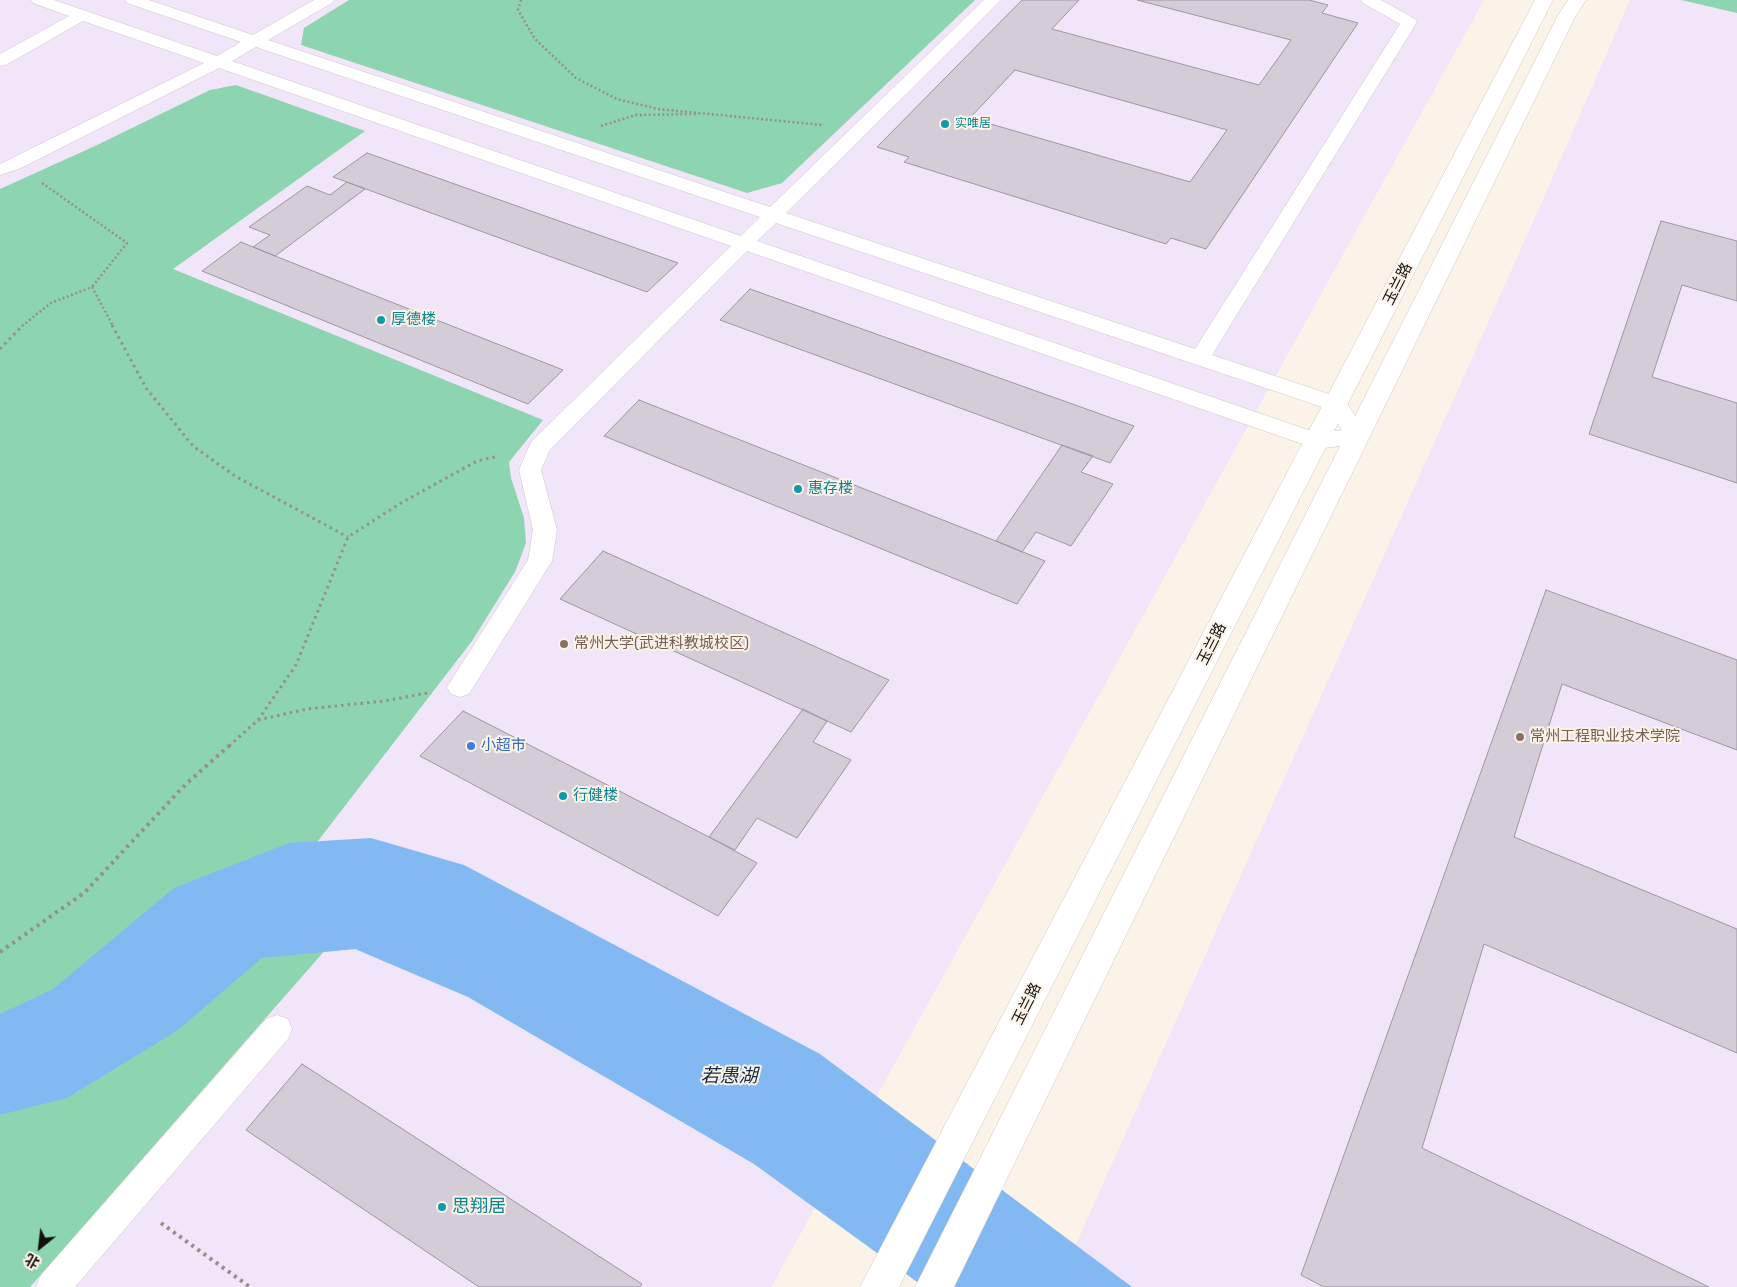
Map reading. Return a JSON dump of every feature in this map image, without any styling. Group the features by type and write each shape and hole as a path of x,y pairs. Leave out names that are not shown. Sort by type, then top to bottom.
{"street":[{"name":"玉兰路","path":"880,1285 966,1122 1544,0"},
{"name":"玉兰路","path":"934,1287 1357,436 1562,26 1577,0"}],"lane":[{"path":"39,0 1316,441 1357,436 1336,404 133,0"},
{"path":"7,167 218,62 326,0"},
{"path":"460,687 540,561 545,530 530,470 539,447 774,214 994,0"},
{"path":"1200,358 1409,22 1369,0"},
{"path":"0,62 82,15"},
{"path":"53,1287 278,1029"}],"path":[{"path":"521,0 518,10 535,39 576,78 617,99 658,109 862,128"},
{"path":"564,144 585,130 636,116 711,114"},
{"path":"0,348 51,303 92,287 127,242 7,167"},
{"path":"92,287 146,388 194,446 235,476 348,536"},
{"path":"0,952 84,893 185,785 258,720 296,665 348,536 400,503 477,461 539,447"},
{"path":"258,720 307,709 384,701 460,687"},
{"path":"128,1200 250,1287"}],"shaded area":[{"name":"常州大学(武进科教城校区)","path":"0,0 1484,0 771,1287 0,1287"},
{"name":"常州工程职业技术学院","path":"1630,0 1681,0 1737,13 1737,1287 1057,1287 1549,186"}],"green space":[{"path":"349,0 975,0 782,183 747,193 301,45 304,28"},
{"path":"1681,0 1737,0 1737,13"},
{"path":"236,85 365,131 173,269 543,420 509,462 511,478 524,518 526,543 515,572 472,641 264,911 327,948 30,1287 0,1287 0,189 95,146 210,90"}],"water":[{"name":"若愚湖","path":"371,838 464,865 820,1054 1132,1287 924,1287 754,1164 468,997 355,949 262,958 178,1030 67,1098 0,1115 0,1014 53,989 174,888 289,843"}],"building":[{"name":"实唯居","path":"1022,0 1079,0 1052,29 1259,85 1291,40 1137,0 1309,0 1328,5 1322,13 1358,23 1206,249 1171,238 1166,244 904,162 909,157 877,147","holes":["1015,70 1227,130 1190,182 970,118"]},
{"path":"367,153 678,263 647,292 333,177"},
{"path":"347,182 365,189 275,256 253,247 270,235 249,227 307,186 330,195"},
{"path":"1661,221 1737,241 1737,301 1682,285 1652,377 1737,403 1737,483 1589,434"},
{"name":"厚德楼","path":"241,242 563,370 528,404 202,271"},
{"path":"750,289 1134,426 1110,463 720,320"},
{"name":"惠存楼","path":"639,400 1045,561 1017,604 604,436"},
{"path":"1062,445 1093,456 1081,472 1113,484 1071,546 1036,532 1022,552 996,541"},
{"path":"603,551 889,680 851,732 560,599"},
{"path":"1546,590 1737,660 1737,750 1562,684 1514,837 1737,929 1737,1053 1484,944 1422,1148 1709,1287 1324,1287 1301,1275"},
{"path":"803,709 827,721 813,742 851,760 797,838 757,818 735,850 709,837"},
{"name":"行健楼","path":"463,711 757,863 718,916 420,756"},
{"name":"思翔居","path":"302,1064 642,1284 640,1287 479,1287 246,1130"}],"place":[{"name":"实唯居","path":"945,124"},
{"name":"厚德楼","path":"381,320"},
{"name":"惠存楼","path":"798,489"},
{"name":"常州大学(武进科教城校区)","path":"564,644"},
{"name":"常州工程职业技术学院","path":"1520,737"},
{"name":"小超市","path":"471,746"},
{"name":"行健楼","path":"563,796"},
{"name":"思翔居","path":"442,1207"}]}
